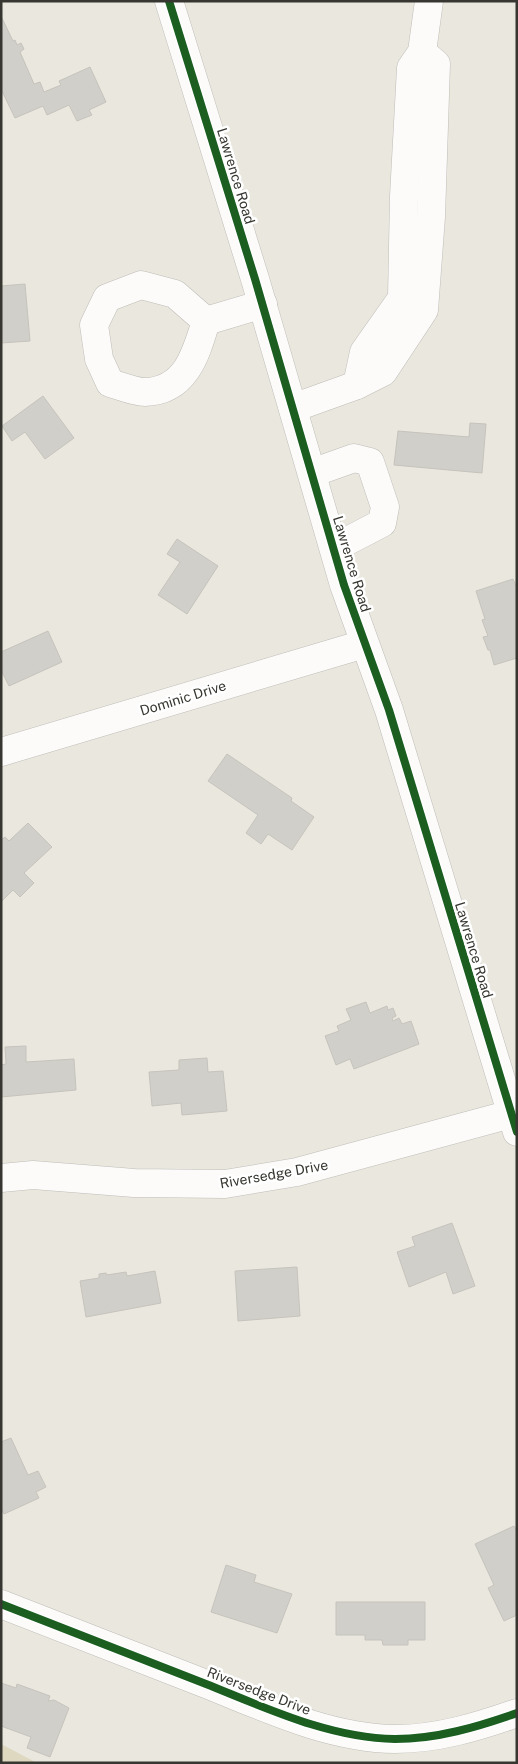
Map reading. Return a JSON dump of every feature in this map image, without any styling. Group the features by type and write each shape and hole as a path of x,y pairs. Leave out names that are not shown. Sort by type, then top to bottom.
{"street":[{"name":"Lawrence Road","path":"169,1 263,304 334,548 364,644 389,710 514,1123"},
{"path":"293,408 357,385 383,372 424,310 431,217 436,64 422,52 429,1"},
{"path":"206,321 263,304"},
{"path":"312,473 354,458 370,462 385,508 382,523 334,548"},
{"name":"Dominic Drive","path":"1,752 364,644"},
{"name":"Riversedge Drive","path":"1,1178 33,1175 134,1183 225,1184 325,1166 514,1123"},
{"name":"Riversedge Drive","path":"1,1604 280,1713 332,1730 394,1739 427,1737 455,1732 517,1713"}],"shaded area":[{"path":"1,1744 37,1763 1,1763"}],"building":[{"path":"1,16 13,41 15,40 17,45 21,43 24,49 20,52 34,84 40,82 44,92 61,85 59,81 90,67 106,102 89,110 92,115 77,121 69,105 47,115 43,106 15,118 1,89"},
{"path":"25,284 30,341 1,343 1,286"},
{"path":"43,396 74,438 45,459 25,432 12,441 2,426"},
{"path":"470,423 486,424 482,473 394,465 398,431 469,437"},
{"path":"177,539 218,566 187,614 158,595 180,562 167,554"},
{"path":"513,579 517,588 517,658 494,665 490,650 488,650 483,637 488,636 482,620 485,619 476,591"},
{"path":"48,631 62,662 9,686 1,670 1,652"},
{"path":"227,754 292,798 291,801 314,817 292,850 268,834 261,844 246,833 258,815 208,781"},
{"path":"28,823 52,847 24,873 34,883 20,897 13,890 1,902 1,840 5,837 9,841"},
{"path":"366,1002 370,1013 387,1006 388,1010 393,1008 396,1016 392,1018 393,1021 399,1018 402,1024 411,1021 419,1044 354,1069 350,1059 336,1065 325,1036 339,1031 337,1026 351,1020 346,1009"},
{"path":"26,1046 26,1062 74,1059 76,1090 1,1097 1,1065 6,1064 5,1047"},
{"path":"207,1058 208,1072 223,1071 227,1111 182,1115 181,1103 152,1106 149,1072 179,1070 179,1060"},
{"path":"452,1223 475,1286 453,1294 446,1272 409,1287 397,1252 415,1246 412,1237"},
{"path":"297,1267 300,1316 238,1321 235,1271"},
{"path":"155,1271 161,1303 86,1317 80,1281 99,1278 99,1274 106,1273 107,1275 126,1272 127,1276"},
{"path":"11,1438 28,1475 38,1471 46,1487 36,1492 39,1498 4,1514 1,1507 1,1442"},
{"path":"514,1526 517,1531 517,1615 504,1621 488,1588 494,1585 475,1544"},
{"path":"226,1565 256,1575 254,1582 292,1594 277,1633 211,1612"},
{"path":"336,1602 425,1602 425,1640 408,1640 408,1645 383,1645 382,1640 365,1640 365,1635 336,1635"},
{"path":"1,1683 16,1688 17,1684 50,1696 48,1701 54,1700 69,1708 50,1757 27,1748 31,1737 1,1726"}],"cycle path":[{"path":"169,1 255,279 344,585 389,710 517,1132"},
{"path":"1,1604 275,1712 346,1733 395,1739 426,1737 472,1727 517,1713"}]}
